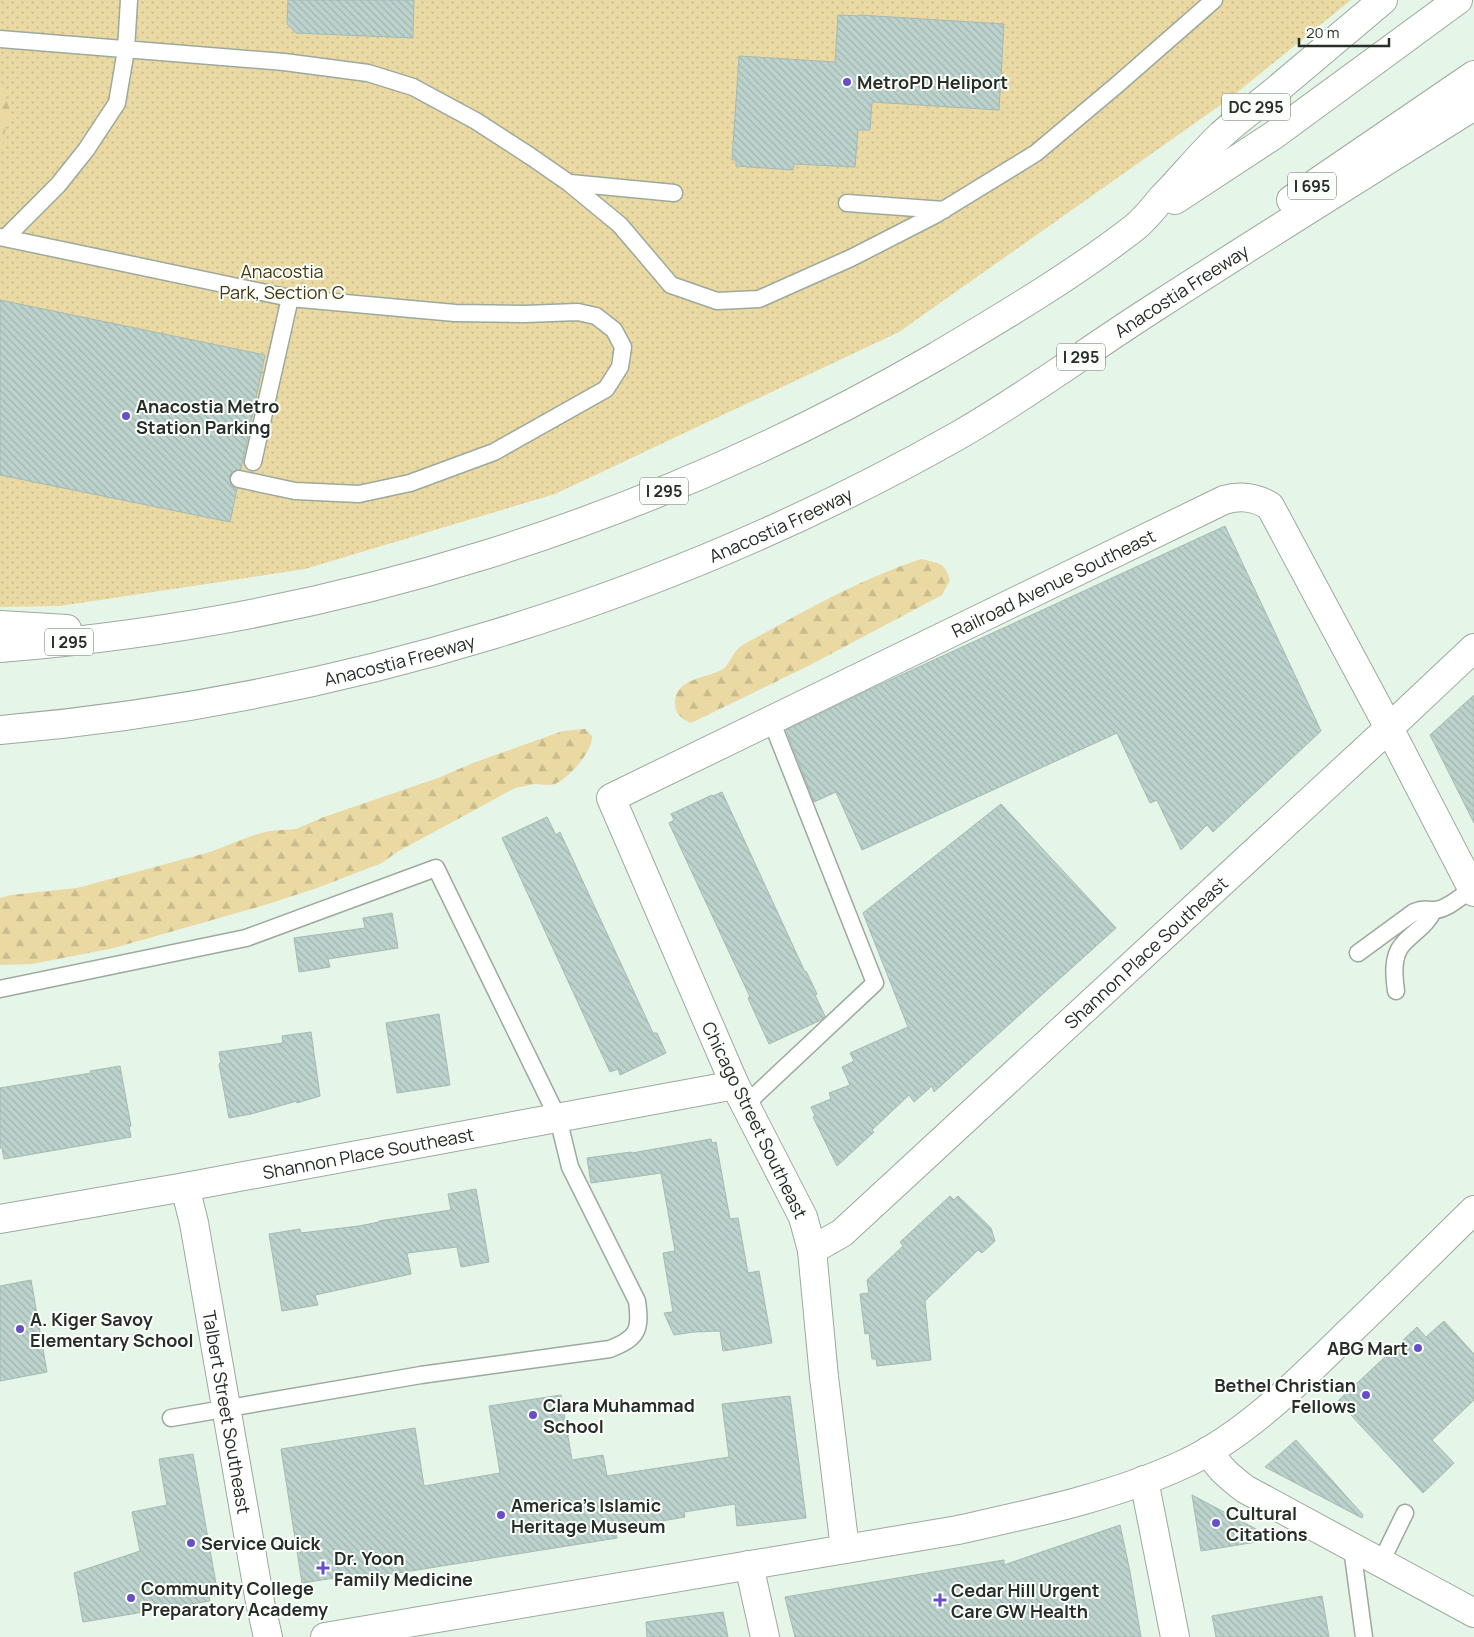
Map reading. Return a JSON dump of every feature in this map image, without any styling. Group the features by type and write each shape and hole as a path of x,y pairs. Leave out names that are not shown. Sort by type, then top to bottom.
{"main road":[{"name":"DC 295","path":"1139,224 1220,137 1383,0"},
{"path":"1139,224 1274,134 1458,0"},
{"name":"I 695","path":"1156,306 1279,208 1474,75"},
{"name":"Anacostia Freeway","path":"0,730 119,717 239,697 339,676 456,645 546,618 608,597 762,534 920,456 1005,407 1156,306 1474,106"},
{"name":"I 295","path":"0,648 82,641 246,616 343,594 511,548 664,491 718,468 814,422 910,372 1051,286 1139,224"},
{"name":"Railroad Avenue Southeast","path":"611,798 1224,500 1234,497 1252,497 1270,506 1389,728 1473,891"},
{"path":"0,625 138,633"},
{"name":"Shannon Place Southeast","path":"812,1250 842,1233 1474,648"},
{"name":"Chicago Street Southeast","path":"611,798 740,1095 803,1217 812,1250 824,1377 845,1548"},
{"name":"Shannon Place Southeast","path":"0,1219 558,1118 740,1095"},
{"name":"Talbert Street Southeast","path":"185,1187 194,1223 260,1602 268,1637"},
{"path":"325,1637 958,1530 1079,1501 1144,1480 1184,1464 1208,1451 1249,1424 1313,1368 1474,1210"},
{"path":"1208,1451 1227,1476 1245,1489 1474,1612"},
{"path":"1144,1480 1175,1637"},
{"path":"748,1565 765,1637"}],"lane":[{"path":"2,237 58,185 86,150 117,103 126,50 129,0"},
{"path":"0,39 284,62 368,73 413,87 476,121 569,183 620,225 672,285 717,301 759,299 850,258 944,210 1036,153 1214,0"},
{"path":"569,183 674,193"},
{"path":"848,203 944,210"},
{"path":"2,237 290,298 455,313 524,314 578,312 596,316 614,330 623,346 620,367 606,389 494,452 410,483 359,494 294,491 239,478"},
{"path":"253,462 290,298"},
{"path":"740,1095 875,983 771,720"},
{"path":"0,989 246,938 436,868 558,1118 570,1167 637,1301 640,1319 636,1332 627,1342 610,1348 421,1375 227,1410 171,1418"},
{"path":"1358,953 1414,912 1423,908 1434,910 1448,905 1473,891"},
{"path":"1396,991 1394,974 1396,958 1401,946 1425,925 1434,910"},
{"path":"1381,1562 1405,1513"},
{"path":"1352,1548 1364,1637"}],"green space":[{"name":"Anacostia Park, Section C","path":"0,0 1351,0 1229,99 899,332 555,494 305,569 60,606 0,607"},
{"path":"0,82 13,118 6,126 0,158"},
{"path":"921,559 940,564 945,569 950,580 942,595 810,665 691,723 684,720 677,713 675,707 676,694 680,688 686,683 723,669 738,649 746,643 854,586"},
{"path":"585,729 592,736 589,749 573,770 561,781 553,785 535,784 515,788 397,852 382,863 317,888 265,905 114,948 32,964 0,965 0,898 11,895 77,888 210,852 254,835 269,831 296,829 324,817 438,778 473,763 563,731"}],"building":[{"path":"288,0 414,0 413,38 296,33 287,24"},
{"path":"838,15 1004,24 999,110 872,102 870,130 858,130 855,167 794,164 793,170 736,166 736,160 732,160 739,56 835,62"},
{"name":"Anacostia Metro Station Parking","path":"0,300 265,355 241,469 232,472 229,477 232,486 237,489 230,522 0,475"},
{"path":"1225,526 1321,731 1213,832 1207,825 1181,850 1157,800 1150,803 1117,733 862,850 836,792 814,802 786,730"},
{"path":"1474,695 1474,823 1430,735"},
{"path":"722,792 817,994 815,995 825,1016 821,1020 769,1044 748,998 750,997 669,823 674,820 671,814"},
{"path":"1001,804 1116,928 934,1092 932,1086 914,1102 909,1095 872,1130 874,1132 837,1166 813,1117 815,1116 811,1107 831,1099 829,1093 850,1085 842,1067 854,1061 850,1053 908,1027 863,913"},
{"path":"547,817 556,835 560,832 653,1033 657,1033 666,1053 620,1075 618,1069 610,1072 502,838"},
{"path":"392,913 398,948 328,959 330,967 299,972 294,938 365,928 363,918"},
{"path":"439,1014 450,1085 397,1093 386,1023"},
{"path":"311,1032 320,1096 229,1118 219,1064 221,1063 219,1052 283,1043 282,1036"},
{"path":"120,1066 131,1126 129,1126 131,1137 4,1159 2,1148 0,1148 0,1088 91,1073 90,1071"},
{"path":"711,1139 712,1143 716,1142 730,1219 738,1218 748,1273 759,1271 772,1343 723,1351 720,1331 674,1335 664,1313 673,1312 663,1253 675,1251 661,1173 591,1183 587,1158 632,1153"},
{"path":"476,1189 489,1262 461,1267 457,1247 407,1253 411,1274 315,1295 318,1305 282,1311 269,1234 300,1229 301,1233 359,1226 451,1210 448,1194"},
{"path":"950,1196 954,1200 958,1196 991,1228 995,1241 982,1253 978,1250 925,1301 931,1360 877,1366 876,1359 872,1359 869,1333 865,1334 860,1294 869,1293 867,1280 903,1246 900,1242"},
{"name":"A. Kiger Savoy Elementary School","path":"31,1280 47,1372 0,1381 0,1286"},
{"path":"1444,1321 1474,1354 1474,1400 1432,1440 1454,1463 1423,1493 1338,1401 1417,1327 1426,1337"},
{"path":"561,1395 572,1460 603,1455 607,1476 729,1457 722,1404 790,1396 806,1518 737,1526 735,1504 684,1512 685,1517 615,1529 617,1538 342,1582 341,1577 302,1583 281,1449 415,1428 424,1486 500,1473 489,1406"},
{"path":"1296,1440 1363,1515 1362,1518 1265,1467"},
{"path":"193,1454 218,1595 209,1597 210,1601 83,1622 74,1573 140,1551 132,1512 167,1505 159,1459"},
{"path":"1192,1495 1275,1539 1201,1551"},
{"path":"1120,1525 1141,1637 795,1637 785,1597 1004,1560 1004,1565"},
{"path":"1322,1596 1329,1637 1216,1637 1212,1616"},
{"path":"723,1612 728,1637 647,1637 646,1622"}],"place":[{"name":"MetroPD Heliport","path":"847,82"},
{"name":"Anacostia Metro Station Parking","path":"126,416"},
{"name":"A. Kiger Savoy Elementary School","path":"20,1329"},
{"name":"ABG Mart","path":"1418,1348"},
{"name":"Bethel Christian Fellows","path":"1366,1395"},
{"name":"Clara Muhammad School","path":"533,1415"},
{"name":"America's Islamic Heritage Museum","path":"501,1515"},
{"name":"Cultural Citations","path":"1216,1523"},
{"name":"Service Quick","path":"191,1543"},
{"name":"Dr. Yoon Family Medicine","path":"323,1568"},
{"name":"Community College Preparatory Academy","path":"131,1598"},
{"name":"Cedar Hill Urgent Care GW Health","path":"940,1600"}]}
